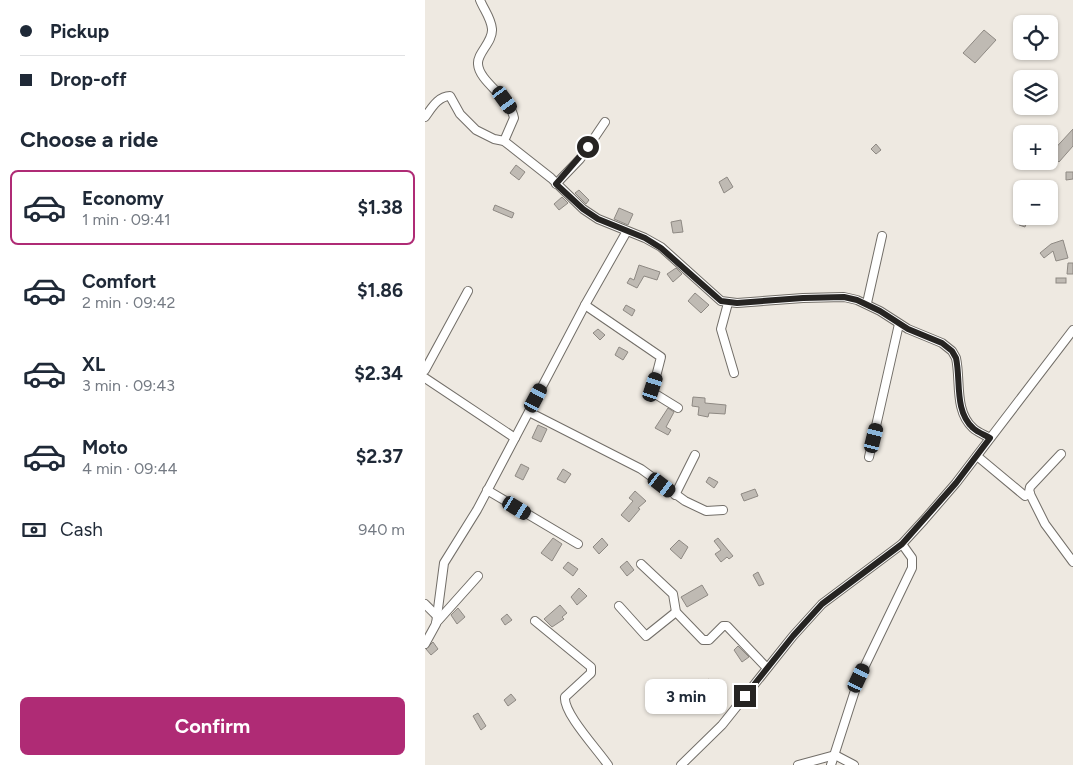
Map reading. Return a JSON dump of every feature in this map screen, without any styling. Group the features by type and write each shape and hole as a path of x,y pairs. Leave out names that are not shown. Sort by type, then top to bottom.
{"street":[{"path":"481,1 491,23 492,34 477,62 483,75 505,100 514,114 513,124 504,141"},
{"path":"425,117 437,102 443,97 450,96 461,114 476,130 494,139 504,141 583,209 598,219 661,248 681,263 721,301 727,303 844,297 867,303 899,324 942,343 952,351 958,365 962,408 967,420 973,428 990,438"},
{"path":"556,184 580,159 605,122"},
{"path":"425,644 436,620 444,563 487,490 585,305 627,231"},
{"path":"867,303 882,236"},
{"path":"425,370 468,291"},
{"path":"727,303 721,329 734,373"},
{"path":"585,305 661,357 653,392 678,408"},
{"path":"869,457 899,324"},
{"path":"681,765 722,725 767,668 822,604 902,544 956,483 1072,335"},
{"path":"425,378 515,438"},
{"path":"529,412 641,469 675,495 706,511 723,510"},
{"path":"1061,454 1030,487 1030,493 1045,524 1073,562"},
{"path":"675,495 695,455"},
{"path":"977,456 1025,496 1030,493"},
{"path":"487,490 578,544"},
{"path":"831,765 859,678 912,568 913,558 902,544"},
{"path":"641,564 673,594 676,612 703,640 709,640 723,626 727,626 767,668"},
{"path":"436,620 478,576"},
{"path":"425,604 436,620"},
{"path":"619,606 646,636 676,612"},
{"path":"535,621 591,667 591,673 565,697 565,702 571,716 608,765"},
{"path":"798,765 835,755 854,765"}],"building":[{"path":"984,30 996,40 975,63 963,53"},
{"path":"1073,129 1073,146 1059,162 1058,145"},
{"path":"876,144 881,150 876,154 871,149"},
{"path":"516,165 525,172 519,180 510,173"},
{"path":"1066,172 1073,172 1073,179 1066,180"},
{"path":"727,177 733,187 724,193 719,182"},
{"path":"579,190 589,200 586,204 575,193"},
{"path":"562,197 568,203 559,210 554,204"},
{"path":"495,205 514,213 512,218 493,210"},
{"path":"619,208 633,214 628,225 614,219"},
{"path":"681,220 683,232 673,233 671,222"},
{"path":"1063,240 1068,258 1056,261 1053,251 1044,258 1040,253 1051,244"},
{"path":"1068,263 1073,263 1073,274 1067,274"},
{"path":"639,265 660,272 657,280 644,276 637,288 627,283 630,278 634,280"},
{"path":"676,268 682,274 673,282 667,274"},
{"path":"1056,278 1066,278 1066,283 1056,283"},
{"path":"695,293 709,305 701,313 688,301"},
{"path":"626,305 635,310 632,316 623,310"},
{"path":"598,329 605,335 600,340 593,333"},
{"path":"619,347 628,352 623,360 615,355"},
{"path":"693,397 705,398 705,403 726,405 725,414 709,413 708,417 698,415 699,407 692,406"},
{"path":"668,408 674,412 666,427 671,430 668,435 655,428"},
{"path":"538,425 547,429 541,442 532,438"},
{"path":"521,464 529,468 523,480 515,476"},
{"path":"563,469 571,474 565,483 557,479"},
{"path":"709,477 718,482 714,488 706,482"},
{"path":"755,489 758,496 744,501 741,494"},
{"path":"635,491 646,501 638,508 640,509 629,522 621,515 633,501 629,498"},
{"path":"553,538 562,544 552,561 541,553"},
{"path":"602,538 608,545 599,554 593,547"},
{"path":"718,538 733,556 729,559 727,557 721,562 715,554 721,550 714,541"},
{"path":"679,540 688,547 681,559 670,549"},
{"path":"627,561 634,570 627,576 620,567"},
{"path":"568,562 578,569 573,576 563,568"},
{"path":"758,572 764,584 759,586 753,575"},
{"path":"702,585 708,595 687,607 681,597"},
{"path":"579,588 587,596 577,605 571,597"},
{"path":"560,605 567,613 562,617 564,619 552,627 544,619"},
{"path":"458,608 465,617 457,624 451,615"},
{"path":"507,614 512,620 505,625 501,619"},
{"path":"433,642 438,649 431,655 426,649"},
{"path":"738,646 749,657 742,662 734,650"},
{"path":"709,679 713,686 704,692 700,685"},
{"path":"511,694 516,700 508,706 504,700"},
{"path":"682,696 689,704 682,710 675,703"},
{"path":"702,697 707,703 699,711 693,705"},
{"path":"478,713 486,726 481,730 473,716"}],"route":[{"path":"588,147 580,159 556,184 583,209 609,225 645,238 661,248 691,272 721,301 737,303 844,297 867,303 908,329 942,343 952,351 956,358 959,392 962,408 967,420 973,428 990,438 956,483 902,544 822,604 793,636 745,696"}]}
